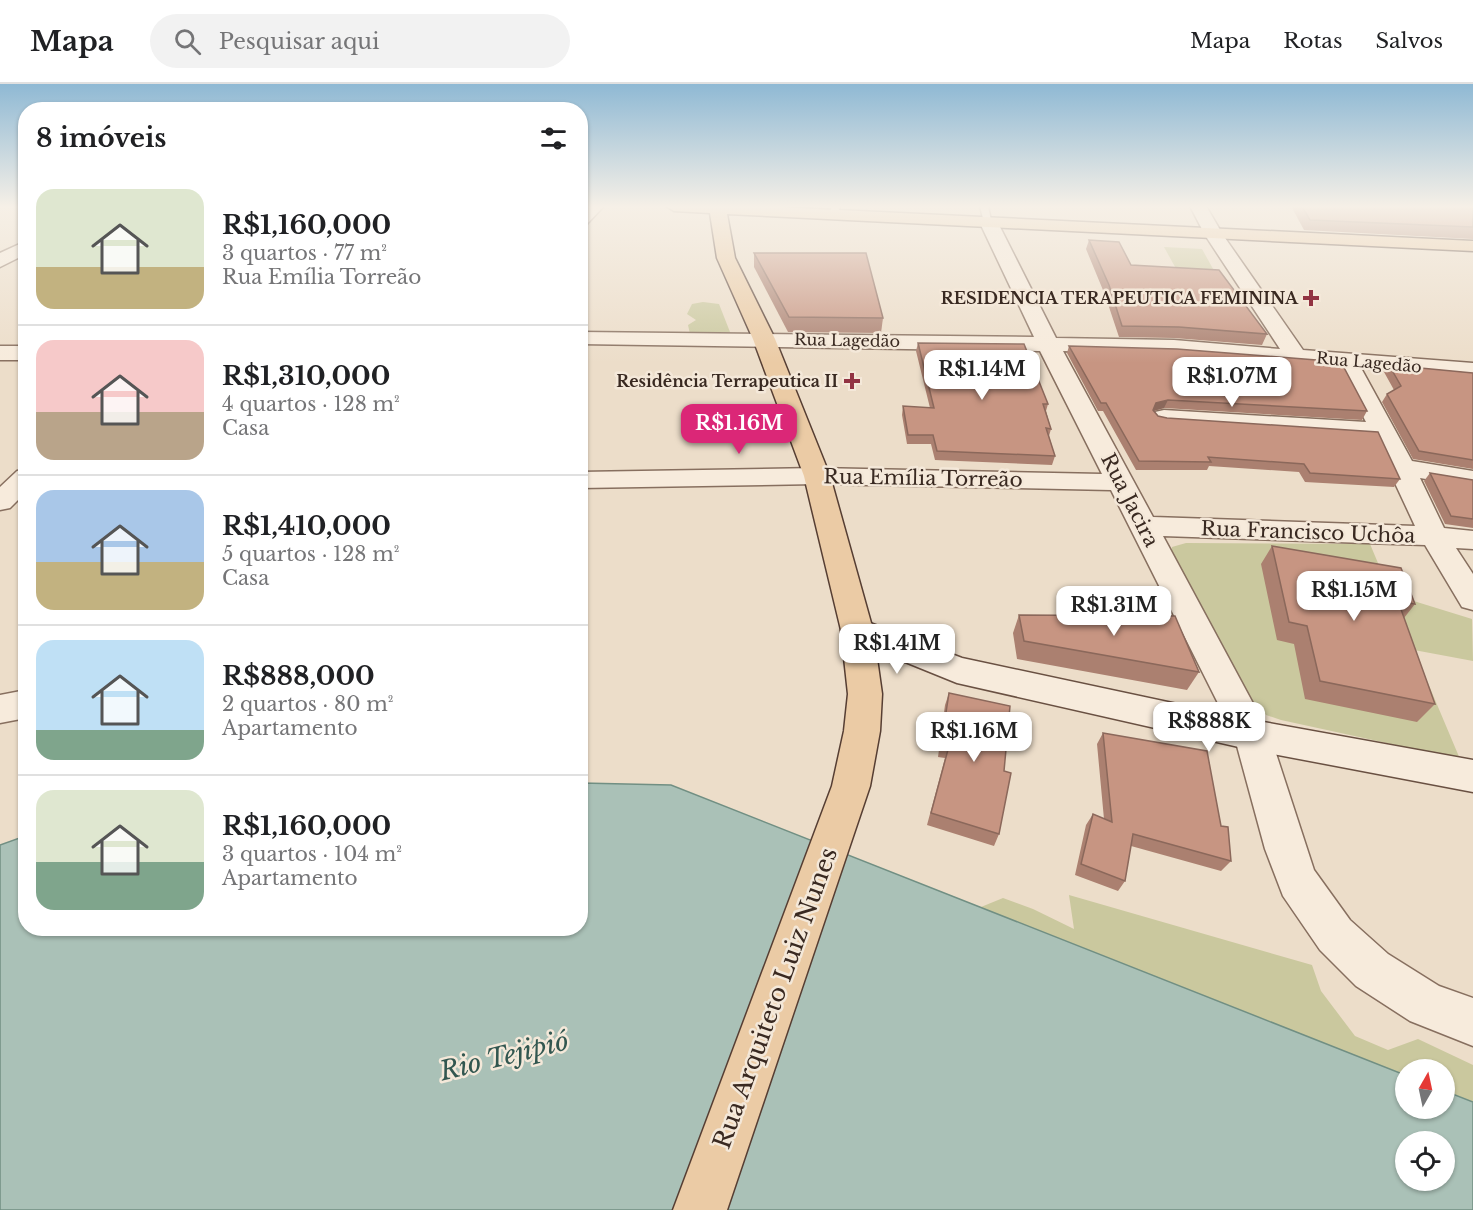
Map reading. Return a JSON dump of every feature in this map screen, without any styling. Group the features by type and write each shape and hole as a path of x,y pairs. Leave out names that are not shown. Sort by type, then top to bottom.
{"main road":[{"name":"Rua Arquiteto Luiz Nunes","path":"700,1210 851,786 862,731 865,694 857,630 817,476 764,339 726,259"}],"street":[{"name":"Rua Jacira","path":"1007,259 1048,344 1252,735 1298,882 1335,935 1372,970 1426,1005 1473,1022"},
{"path":"1230,259 1296,356"},
{"name":"Rua Lagedão","path":"588,338 1174,347 1473,370"},
{"path":"1413,366 1473,351"},
{"path":"0,353 18,353"},
{"path":"1345,360 1402,467 1434,536 1473,599"},
{"path":"1164,417 1383,431"},
{"path":"1402,467 1473,479"},
{"name":"Rua Emília Torreão","path":"588,480 817,476 1121,482"},
{"path":"0,502 18,485"},
{"name":"Rua Francisco Uchôa","path":"1144,526 1434,536 1473,540"},
{"path":"857,630 957,670 1252,735 1473,776"},
{"path":"0,709 18,706"}],"shaded area":[{"path":"1170,259 1207,259 1217,276 1179,274"},
{"path":"703,302 719,304 730,332 690,334 688,325 696,320 687,314 692,304"},
{"path":"1186,543 1370,544 1391,594 1472,619 1473,661 1414,650 1460,759 1266,715 1249,698 1171,554 1172,547"},
{"path":"1069,895 1312,965 1321,991 1355,1036 1388,1050 1418,1039 1473,1065 1473,1132 1455,1135 1455,1131 1395,1131 1395,1136 981,907 1003,898 1033,909 1074,929"}],"water":[{"name":"Rio Tejipió","path":"588,783 671,785 1395,1071 1395,1119 1455,1119 1455,1095 1473,1102 1473,1210 0,1210 0,845 18,839 18,936 588,936"}],"building":[{"path":"757,259 867,259 883,318 789,317"},
{"path":"1097,259 1128,259 1131,265 1219,270 1267,334 1179,327 1122,326 1109,285"},
{"path":"918,343 1024,344 1048,404 1043,404 1051,429 1046,428 1055,456 937,451 933,435 908,435 903,406 934,408"},
{"path":"1069,346 1177,349 1341,362 1367,411 1168,400 1156,403 1153,410 1158,416 1167,418 1378,432 1400,479 1310,473 1304,464 1208,457 1211,462 1139,461 1106,403 1101,403"},
{"path":"1389,365 1473,373 1473,460 1419,451 1387,394 1401,386"},
{"path":"1430,473 1473,480 1473,519 1451,516"},
{"path":"1272,546 1401,568 1415,604 1398,601 1435,704 1320,681 1307,626 1289,622"},
{"path":"1019,615 1175,616 1199,672 1024,641"},
{"path":"949,693 1010,706 1004,771 1011,773 999,834 931,813 949,746 941,745"},
{"path":"1103,733 1207,751 1221,826 1228,827 1231,861 1133,834 1125,881 1081,864 1093,814 1112,822"}],"place":[{"name":"RESIDENCIA TERAPEUTICA FEMININA","path":"1311,298"},
{"name":"Residência Terrapeutica II","path":"852,381"}]}
